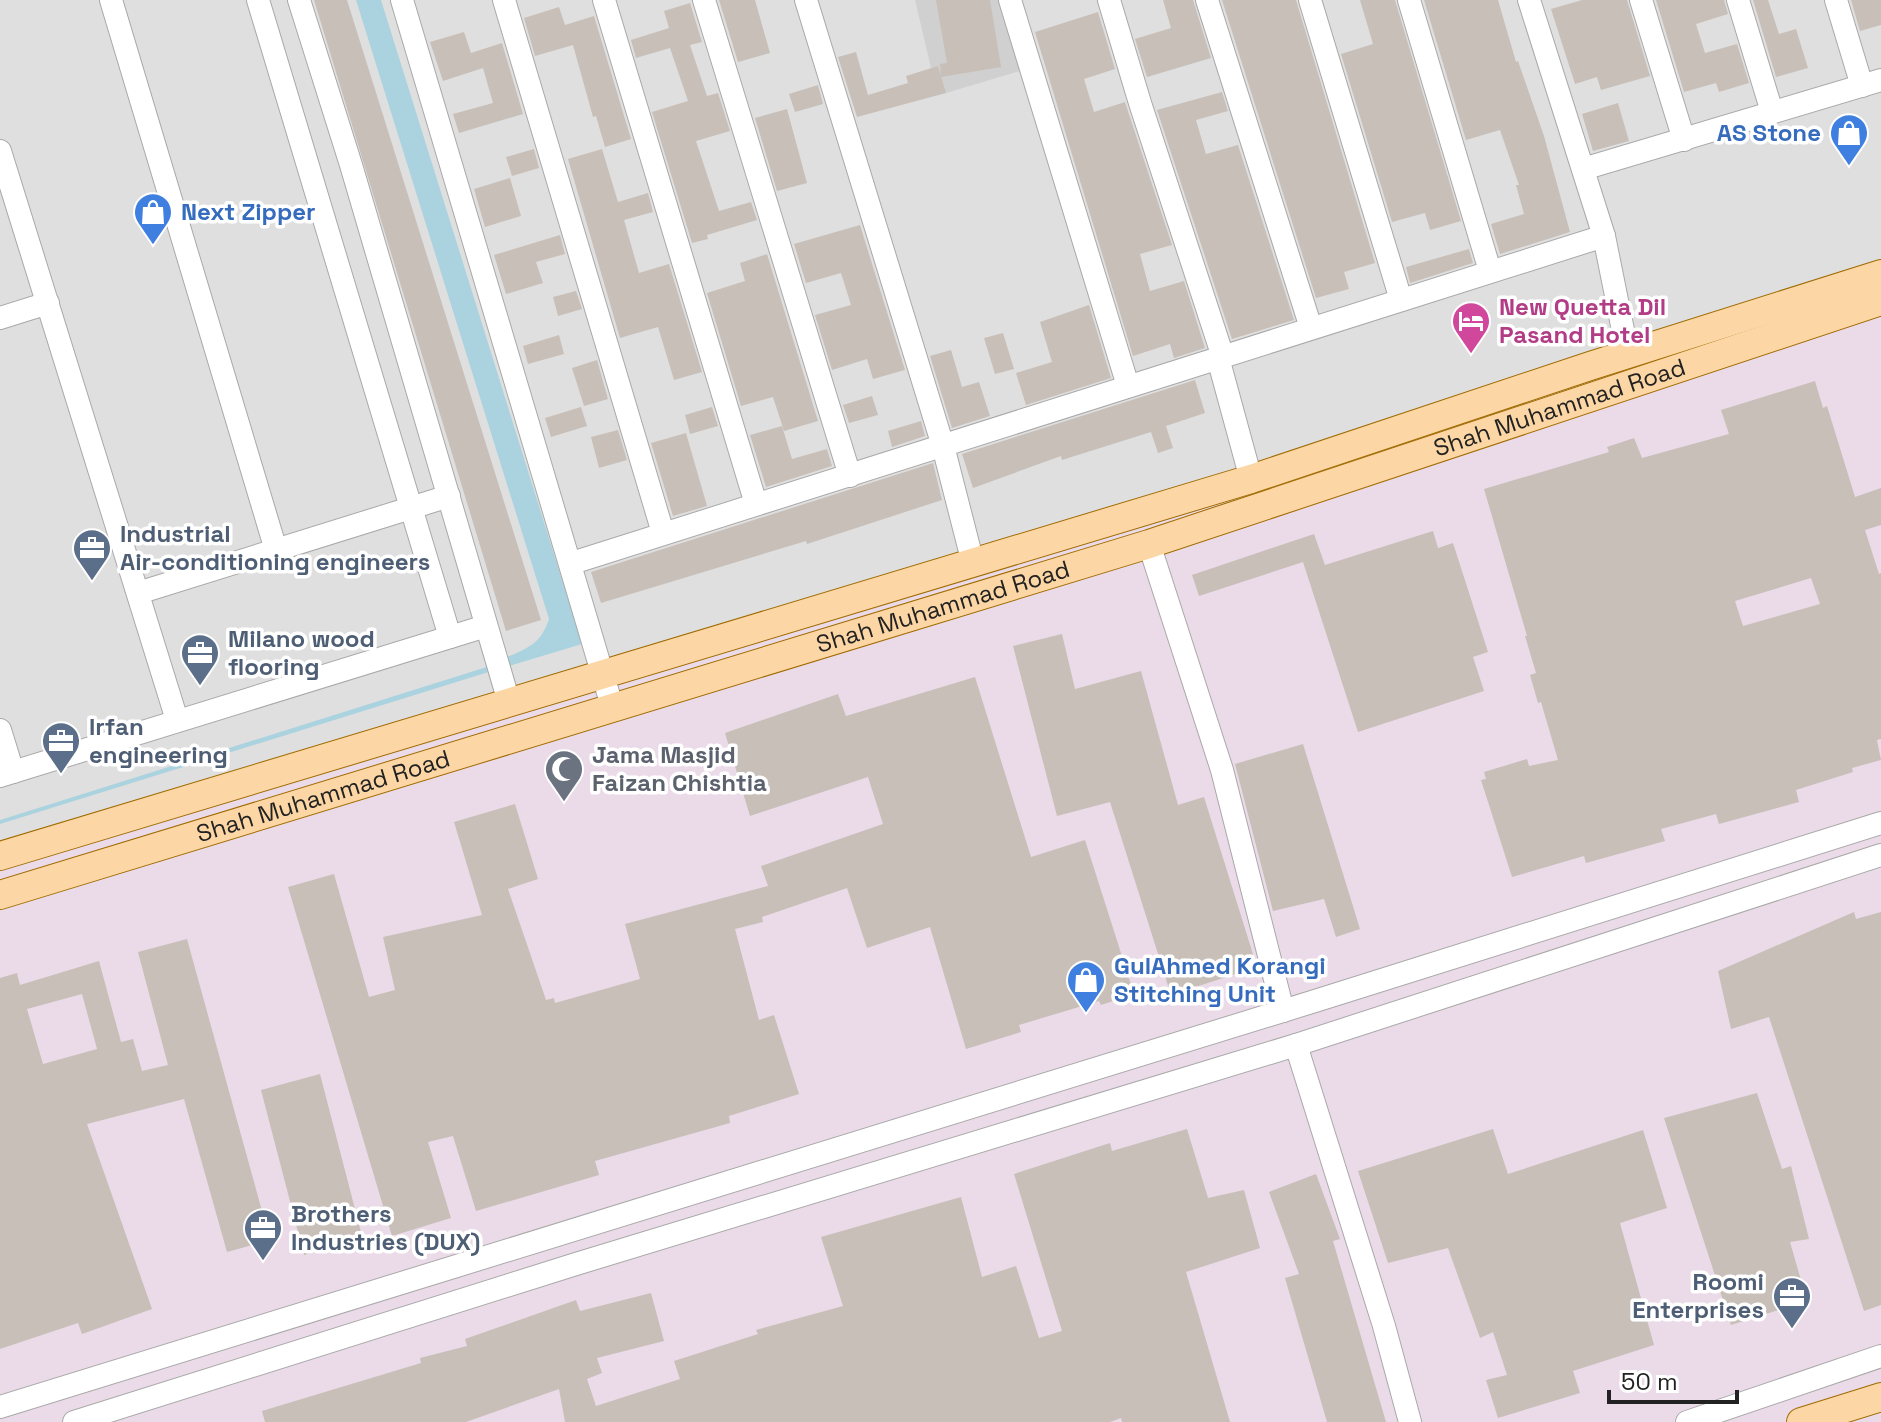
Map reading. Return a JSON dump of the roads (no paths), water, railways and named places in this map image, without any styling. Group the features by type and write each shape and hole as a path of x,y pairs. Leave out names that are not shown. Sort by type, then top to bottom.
{"main road":[{"name":"Shah Muhammad Road","path":"0,856 503,683 603,673 1251,479 1590,366 1881,274"},
{"name":"Shah Muhammad Road","path":"0,895 1149,544 1881,301"},
{"path":"1801,1422 1881,1397"}],"street":[{"path":"111,0 276,550"},
{"path":"258,0 450,637"},
{"path":"299,0 351,165 503,683"},
{"path":"402,0 572,563 612,706"},
{"path":"504,0 663,533"},
{"path":"604,0 756,504"},
{"path":"704,0 850,476"},
{"path":"806,0 943,446 973,563"},
{"path":"1010,0 1128,386"},
{"path":"1109,0 1220,358 1251,479"},
{"path":"1207,0 1311,328"},
{"path":"1310,0 1401,300"},
{"path":"1409,0 1490,271"},
{"path":"1529,0 1604,236 1628,355"},
{"path":"1641,0 1684,140"},
{"path":"1738,0 1772,112"},
{"path":"1583,169 1872,83 1836,0"},
{"path":"0,151 177,720"},
{"path":"572,563 1604,236"},
{"path":"0,318 48,303"},
{"path":"1590,366 1584,374 1584,384 1590,391 1599,394"},
{"path":"1552,379 1561,381 1567,388 1568,397 1564,405"},
{"path":"138,593 449,496"},
{"path":"1149,544 1222,770 1283,1011"},
{"path":"0,730 6,774 486,626"},
{"path":"0,1407 1881,823"},
{"path":"74,1422 576,1264 1296,1045 1881,855"},
{"path":"1315,1001 1325,1035"},
{"path":"1296,1045 1384,1326 1410,1422"},
{"path":"565,1233 576,1264"},
{"path":"355,1296 367,1332"},
{"path":"165,1355 175,1390"},
{"path":"1687,1422 1881,1356"}],"water":[{"path":"356,0 381,0 582,644 509,666 507,657 533,644 549,619"},
{"path":"493,665 495,670 0,824 0,820"}],"place":[{"name":"AS Stone","path":"1849,167"},
{"name":"Next Zipper","path":"153,246"},
{"name":"New Quetta Dil Pasand Hotel","path":"1471,355"},
{"name":"Industrial Air-conditioning engineers","path":"92,582"},
{"name":"Milano wood flooring","path":"200,687"},
{"name":"Irfan engineering","path":"61,775"},
{"name":"Jama Masjid Faizan Chishtia","path":"564,803"},
{"name":"GulAhmed Korangi Stitching Unit","path":"1086,1014"},
{"name":"Brothers Industries (DUX)","path":"263,1262"},
{"name":"Roomi Enterprises","path":"1792,1330"}]}
